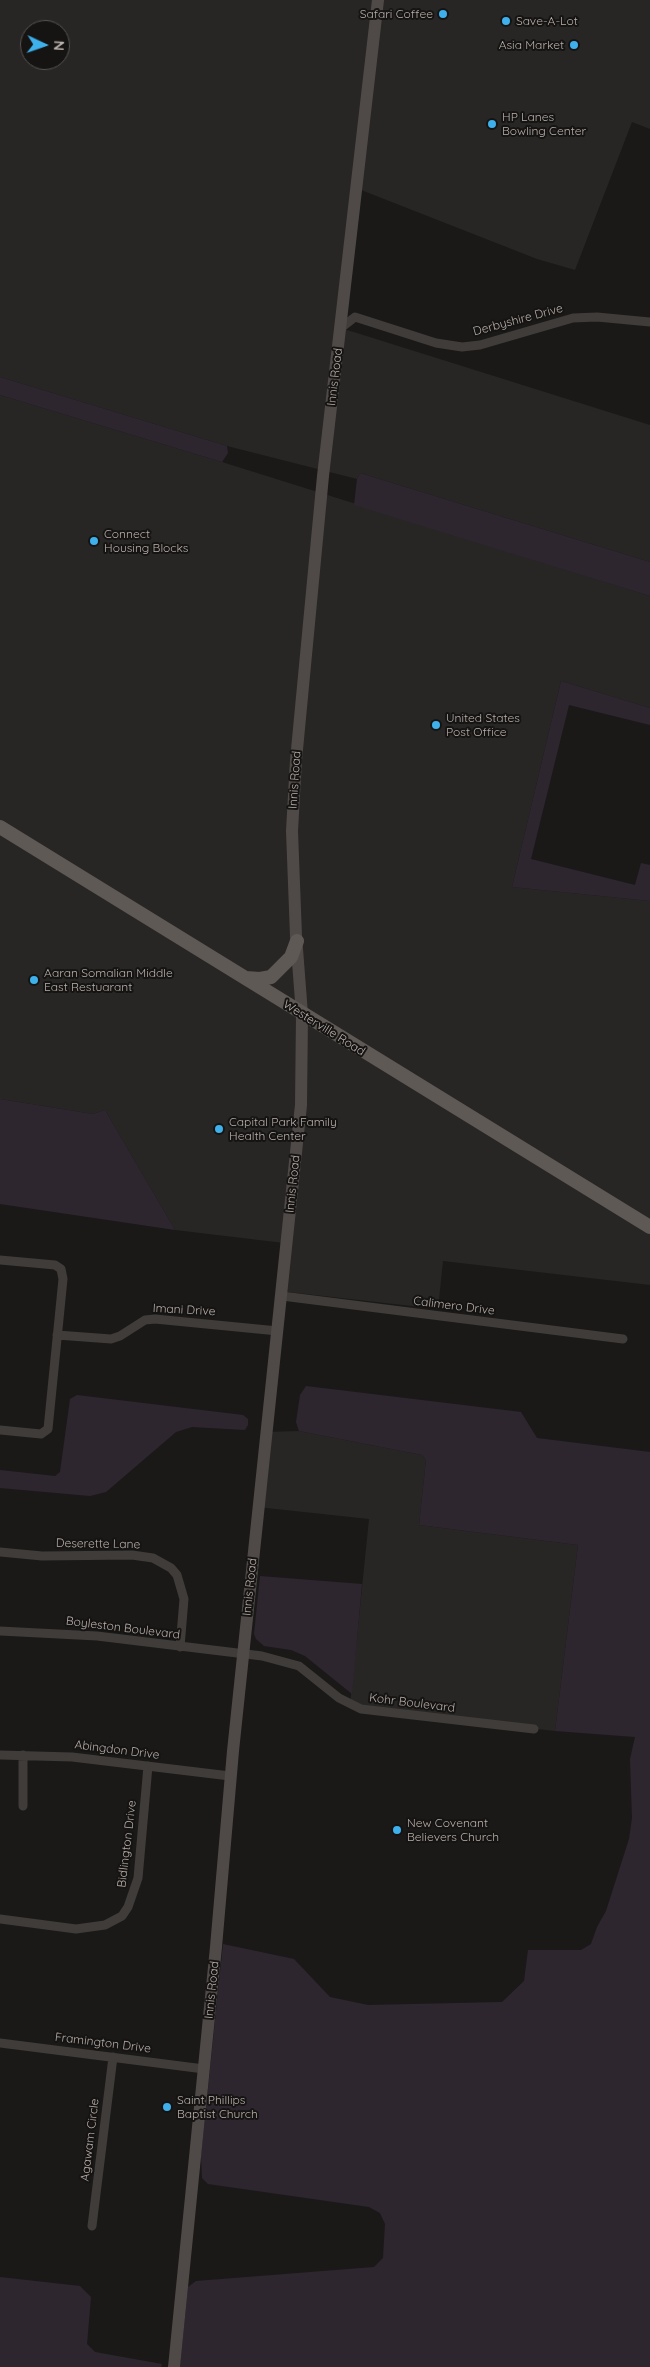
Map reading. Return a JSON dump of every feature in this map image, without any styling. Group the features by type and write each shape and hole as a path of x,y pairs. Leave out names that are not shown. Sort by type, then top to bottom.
{"main road":[{"name":"Innis Road","path":"174,2367 204,2069 242,1655 301,1105 302,1014 296,942 292,831 296,760 323,476 378,0"},
{"name":"Westerville Road","path":"0,827 650,1227"},
{"path":"245,978 260,979 271,977 291,957 296,942"}],"street":[{"name":"Derbyshire Drive","path":"341,328 354,317 436,343 462,347 480,345 573,318 650,322"},
{"path":"0,1260 55,1266 61,1269 63,1279 48,1429 41,1434 0,1430"},
{"name":"Calimero Drive","path":"282,1296 623,1339"},
{"name":"Imani Drive","path":"57,1335 111,1339 120,1336 145,1320 155,1319 278,1331"},
{"name":"Deserette Lane","path":"0,1552 42,1556 132,1555 153,1558 171,1568 177,1575 184,1599 180,1647"},
{"name":"Boyleston Boulevard","path":"0,1631 97,1636 242,1655"},
{"name":"Kohr Boulevard","path":"242,1655 262,1656 299,1666 339,1698 361,1709 534,1729"},
{"name":"Abingdon Drive","path":"0,1755 72,1757 230,1776"},
{"path":"23,1755 23,1806"},
{"name":"Bidlington Drive","path":"0,1919 76,1929 105,1925 122,1916 128,1907 138,1878 148,1766"},
{"name":"Framington Drive","path":"0,2043 204,2069"},
{"name":"Agawam Circle","path":"92,2226 112,2057"}],"shaded area":[{"path":"0,0 650,0 650,129 632,122 575,270 537,259 356,188 341,328 650,425 650,562 360,473 357,479 227,446 0,377"},
{"path":"0,377 227,446 228,453 222,462 0,395"},
{"path":"0,395 222,462 650,596 650,708 561,681 512,887 650,901 650,1285 443,1261 438,1309 279,1291 284,1243 175,1230 105,1110 93,1114 0,1099"},
{"path":"360,473 650,562 650,596 354,505 357,479"},
{"path":"561,681 650,708 650,725 569,705 531,859 635,885 641,863 650,865 650,901 512,887"},
{"path":"0,1099 93,1114 105,1110 175,1230 0,1204"},
{"path":"306,1386 521,1412 537,1438 650,1452 650,2367 180,2367 188,2287 196,2281 374,2267 383,2258 385,2224 380,2213 369,2207 208,2184 202,2178 201,2156 223,1944 294,1959 330,1997 368,2005 502,2002 524,1981 528,1950 581,1950 591,1944 597,1927 606,1911 629,1839 632,1818 630,1759 635,1737 555,1731 578,1545 419,1525 426,1460 422,1455 299,1431 296,1422 300,1395"},
{"path":"77,1395 243,1415 248,1419 248,1425 245,1430 192,1427 176,1432 106,1492 90,1496 0,1488 0,1470 55,1476 60,1472 70,1399"},
{"path":"299,1431 422,1455 426,1460 419,1525 578,1545 555,1731 371,1711 350,1705 369,1519 257,1507 265,1432"},
{"path":"260,1576 362,1584 352,1694 305,1656 291,1650 264,1646 256,1639 254,1634"},
{"path":"0,2277 80,2286 91,2297 87,2344 95,2352 162,2364 161,2367 0,2367"}],"place":[{"name":"Safari Coffee","path":"443,14"},
{"name":"Save-A-Lot","path":"506,21"},
{"name":"Asia Market","path":"574,45"},
{"name":"HP Lanes Bowling Center","path":"492,124"},
{"name":"Connect Housing Blocks","path":"94,541"},
{"name":"United States Post Office","path":"436,725"},
{"name":"Aaran Somalian Middle East Restuarant","path":"34,980"},
{"name":"Capital Park Family Health Center","path":"219,1129"},
{"name":"New Covenant Believers Church","path":"397,1830"},
{"name":"Saint Phillips Baptist Church","path":"167,2107"}]}
